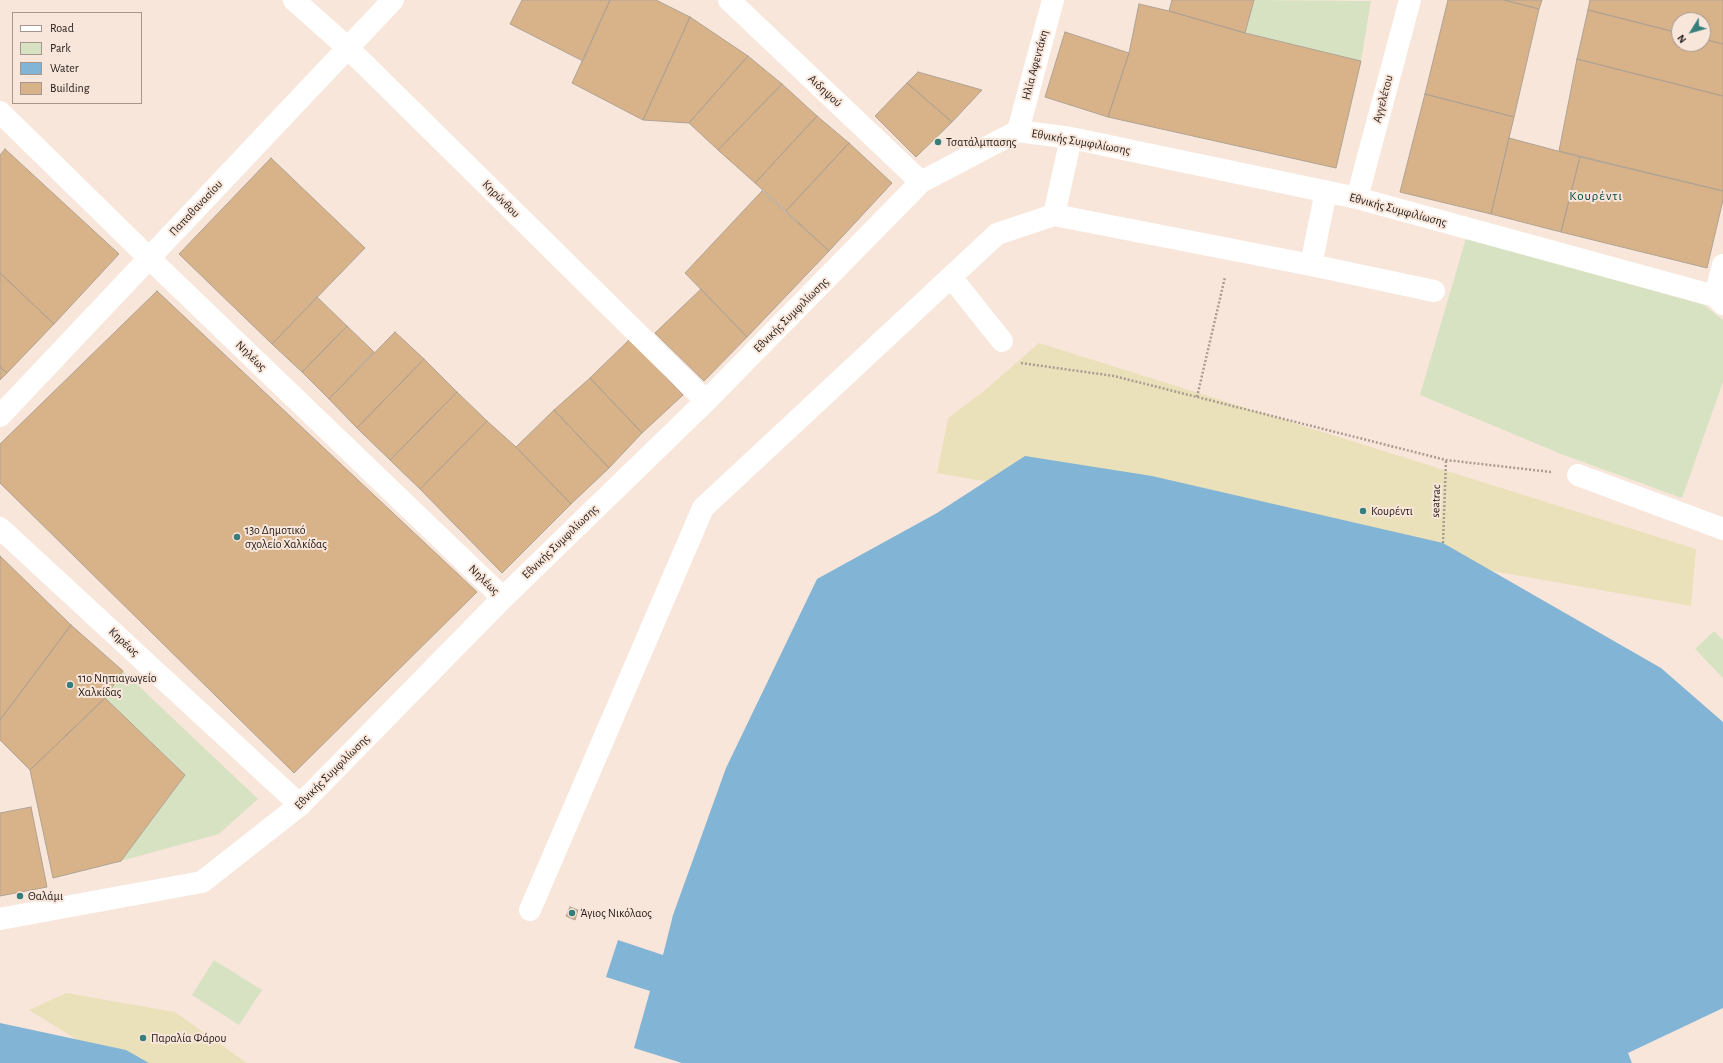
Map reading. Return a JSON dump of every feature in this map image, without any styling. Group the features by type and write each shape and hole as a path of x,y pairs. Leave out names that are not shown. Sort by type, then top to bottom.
{"street":[{"name":"Κηρύνθου","path":"294,0 348,48 706,401"},
{"name":"Παπαθανασίου","path":"0,416 393,0"},
{"name":"Αιδηψού","path":"729,0 921,182"},
{"name":"Ηλία Αφεντάκη","path":"1018,131 1053,0"},
{"name":"Αγγελέτου","path":"1357,198 1410,0"},
{"name":"Νηλέως","path":"0,112 149,258 503,598"},
{"name":"Εθνικής Συμφιλίωσης","path":"0,919 202,882 300,805 503,598 706,401 921,182 1018,131 1071,138 1357,198 1719,300"},
{"path":"1054,215 1071,138"},
{"path":"1311,265 1326,192"},
{"path":"530,910 704,508 997,234 1054,215 1311,265 1434,291"},
{"path":"1719,300 1723,265"},
{"path":"951,277 1002,341"},
{"path":"1578,474 1723,529"},
{"name":"Κηρέως","path":"0,528 300,805"}],"path":[{"path":"1197,397 1231,250"},
{"path":"1018,362 1114,376 1446,460 1578,474"},
{"name":"seatrac","path":"1443,543 1446,460"}],"green space":[{"path":"1254,0 1371,1 1361,61 1245,33"},
{"path":"1466,238 1704,305 1723,320 1723,382 1682,498 1561,454 1420,395"},
{"path":"1714,631 1723,640 1723,678 1695,649"},
{"path":"123,671 258,799 219,834 121,861 185,775 105,698"},
{"path":"214,960 262,990 239,1025 192,995"}],"sand":[{"name":"Κουρέντι","path":"1039,343 1696,549 1691,606 937,473 948,418 984,391"},
{"name":"Παραλία Φάρου","path":"66,993 175,1012 247,1063 115,1063 29,1010"}],"water":[{"path":"1025,456 1152,476 1443,543 1661,668 1723,722 1723,1008 1628,1053 1632,1063 682,1063 634,1048 650,991 606,977 618,940 663,955 673,915 726,768 817,579 937,513"},
{"path":"0,1023 126,1050 149,1063 0,1063"}],"building":[{"path":"522,0 610,0 583,61 510,24"},
{"path":"610,0 656,0 690,17 643,120 572,83"},
{"path":"1172,0 1254,0 1245,33 1169,11"},
{"path":"1448,0 1504,0 1539,9 1514,117 1425,94"},
{"path":"1504,0 1542,0 1539,9"},
{"path":"1590,0 1723,0 1723,44 1711,41 1711,12 1671,12 1671,31 1588,10"},
{"path":"1139,4 1245,33 1361,61 1336,168 1108,117 1129,53"},
{"path":"1588,10 1671,31 1671,52 1711,52 1711,41 1723,44 1723,96 1577,59"},
{"path":"690,17 748,56 689,123 643,120"},
{"path":"1065,32 1129,53 1108,117 1045,97"},
{"path":"748,56 782,84 718,150 689,123"},
{"path":"1577,59 1723,96 1723,191 1559,151"},
{"path":"918,72 982,90 952,122 907,83"},
{"path":"907,83 952,122 916,157 875,116"},
{"path":"782,84 817,116 755,183 718,150"},
{"path":"1425,94 1514,117 1491,214 1400,192"},
{"path":"817,116 849,143 786,211 755,183"},
{"path":"1509,138 1580,157 1561,232 1491,214"},
{"path":"849,143 892,183 829,251 786,211"},
{"path":"5,149 119,254 54,324 0,273 0,155"},
{"path":"1580,157 1723,191 1723,200 1707,268 1561,232"},
{"path":"271,158 365,248 272,344 179,254"},
{"path":"762,191 829,251 747,337 685,273"},
{"path":"0,273 54,324 7,373 0,367"},
{"path":"701,289 747,337 704,381 655,333"},
{"name":"13ο Δημοτικό σχολείο Χαλκίδας","path":"157,291 477,592 294,773 0,483 0,444"},
{"path":"317,297 347,326 302,372 272,344"},
{"path":"347,326 374,352 329,399 302,372"},
{"path":"395,332 424,359 357,428 329,399"},
{"path":"630,339 683,395 642,433 590,378"},
{"path":"424,359 457,392 390,460 357,428"},
{"path":"0,367 7,373 0,380"},
{"path":"590,378 642,433 609,468 554,410"},
{"path":"457,392 487,421 420,489 390,460"},
{"path":"554,410 609,468 571,504 516,447"},
{"path":"487,421 516,447 571,504 502,573 420,489"},
{"path":"0,556 71,625 0,720"},
{"name":"11ο Νηπιαγωγείο Χαλκίδας","path":"71,625 123,671 105,698 30,770 0,740 0,720"},
{"path":"105,698 185,775 121,861 53,878 30,770"},
{"path":"31,807 47,887 0,896 0,813"},
{"name":"Άγιος Νικόλαος","path":"570,907 578,910 575,920 566,916"}],"place":[{"name":"Τσατάλμπασης","path":"938,142"},
{"name":"Κουρέντι","path":"1363,511"},
{"name":"13ο Δημοτικό σχολείο Χαλκίδας","path":"237,537"},
{"name":"11ο Νηπιαγωγείο Χαλκίδας","path":"70,685"},
{"name":"Θαλάμι","path":"20,896"},
{"name":"Άγιος Νικόλαος","path":"572,913"},
{"name":"Παραλία Φάρου","path":"143,1038"}],"district":[{"name":"Κουρέντι","path":"1596,196"}]}
